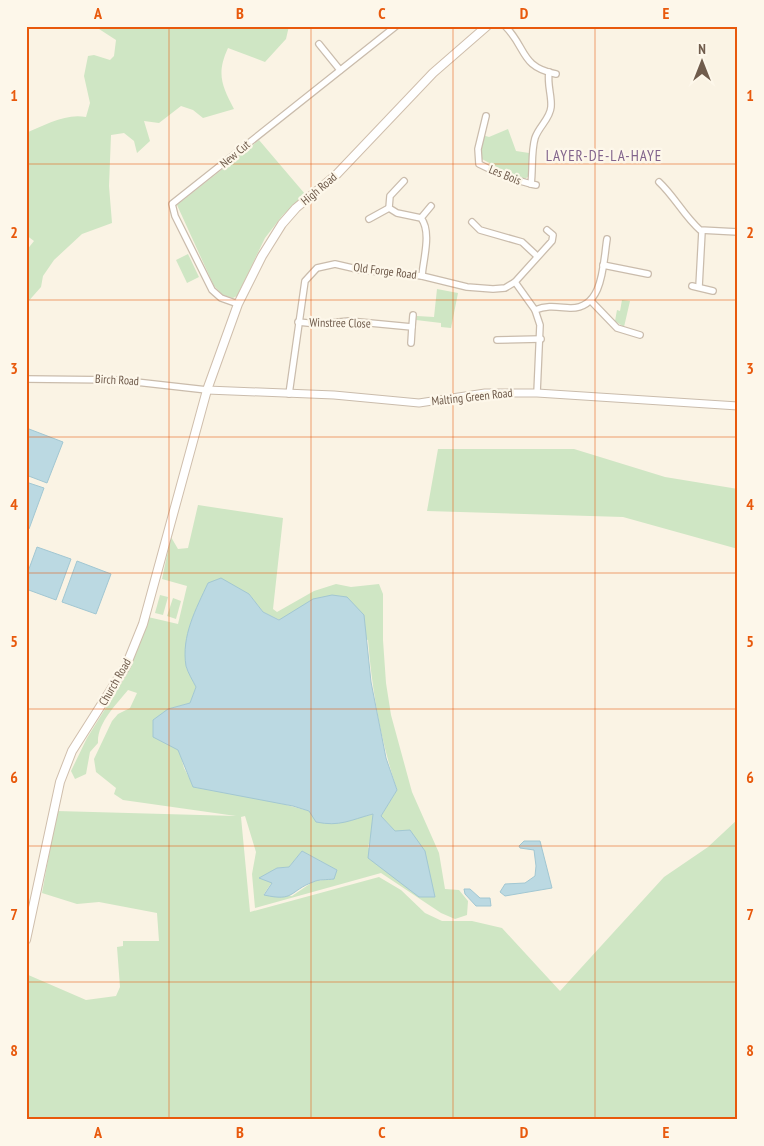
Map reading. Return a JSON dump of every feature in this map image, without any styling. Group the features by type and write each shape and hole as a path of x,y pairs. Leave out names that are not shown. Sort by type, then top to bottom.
{"main road":[{"name":"High Road","path":"207,390 238,304 270,241 288,216 348,163 433,73 487,26"},
{"name":"Church Road","path":"26,940 60,782 72,751 126,666 143,624 207,390"}],"street":[{"name":"New Cut","path":"238,304 221,298 212,290 175,216 172,204 396,26"},
{"path":"504,26 516,37 530,63 536,68 556,74"},
{"path":"319,44 340,70"},
{"name":"Les Bois","path":"486,116 479,143 478,166 534,185 536,135 549,116 551,106 548,91 548,72"},
{"path":"389,208 390,196 404,181"},
{"path":"659,182 675,198 688,218 702,231 738,232"},
{"path":"421,218 431,206"},
{"path":"389,208 397,213 421,218"},
{"path":"369,219 389,208"},
{"path":"421,218 426,233 428,249 422,276"},
{"path":"472,222 480,230 522,242 537,256"},
{"path":"537,393 541,339 540,325 535,310 515,282 552,241 553,235 547,230"},
{"path":"702,231 696,287 713,291"},
{"path":"535,310 549,305 579,307 590,301 596,293 607,239"},
{"name":"Old Forge Road","path":"289,394 305,281 317,268 335,264 361,270 422,276 467,287 493,289 505,288 515,282"},
{"path":"603,265 648,274"},
{"path":"590,301 616,328 640,335"},
{"path":"411,343 414,315"},
{"name":"Winstree Close","path":"298,322 318,324 349,321 412,326"},
{"path":"497,340 541,339"},
{"name":"Birch Road","path":"26,379 142,382 207,390"},
{"name":"Malting Green Road","path":"207,390 419,403 485,393 537,393 738,406"}],"green space":[{"path":"98,26 289,26 286,39 265,62 228,48 221,73 226,93 234,109 203,118 193,110 181,106 159,123 144,121 150,141 137,153 134,141 124,133 111,135 109,186 112,223 82,234 54,260 43,276 41,287 26,304 26,251 34,241 26,235 26,133 63,118 86,117 90,103 84,76 88,56 94,55 110,60 114,56 116,40 99,29"},
{"path":"508,129 516,151 529,153 531,174 525,179 508,173 480,158 482,135 489,137"},
{"path":"259,140 305,194 282,216 265,238 237,296 233,298 223,295 214,286 177,205"},
{"path":"188,254 199,277 187,283 176,260"},
{"path":"437,289 458,293 451,328 441,327 441,323 416,320 417,316 434,317"},
{"path":"622,300 630,301 624,327 615,321 617,310 620,311"},
{"path":"438,449 574,449 665,477 738,489 738,549 623,517 427,511"},
{"path":"198,505 283,518 273,609 277,612 314,591 336,584 351,587 379,584 383,594 383,640 386,683 391,715 412,792 439,853 445,889 459,890 468,901 467,915 455,919 441,913 381,873 255,908 252,874 256,852 245,816 241,817 250,912 379,877 401,890 425,913 442,921 472,921 502,928 560,991 664,877 708,847 738,819 738,1120 26,1120 26,974 86,1000 116,996 120,987 117,947 123,946 123,941 159,941 157,913 99,902 77,904 42,893 57,811 236,816 123,800 114,794 116,788 96,772 94,759 112,721 118,714 130,708 137,693 128,690 104,721 98,743 90,752 86,774 75,779 71,771 87,738 127,674 148,617 178,624 187,586 162,579 171,537 178,549 188,548","holes":["208,583 249,594 263,612 280,620 291,613 368,640 378,716 397,790 381,816 395,831 419,896 368,847 373,814 367,816 309,811 268,800 194,787 184,768 168,709 190,703 196,687 186,667 190,624","302,851 337,870 333,879 314,881 292,896 264,894 272,882 260,878 277,868 289,867"]},
{"path":"160,595 168,597 163,615 155,613"},
{"path":"173,598 181,601 176,619 167,616"}],"water":[{"path":"29,429 63,442 47,483 26,475 26,436"},
{"path":"26,482 44,488 29,529 26,528"},
{"path":"37,547 71,559 56,600 26,589 26,577"},
{"path":"77,561 111,574 96,614 62,602"},
{"path":"221,578 249,594 263,612 279,620 313,599 332,595 347,597 364,615 371,682 386,758 397,790 381,816 395,831 410,830 425,851 435,897 419,897 368,858 373,814 332,824 316,822 309,811 293,806 193,787 178,750 153,737 153,720 168,709 190,703 196,687 186,666 185,655 188,633 194,613 208,583"},
{"path":"524,841 540,841 552,888 505,896 500,892 505,884 525,883 535,876 534,850 520,848 519,846"},
{"path":"302,851 337,870 334,879 315,881 287,896 274,897 264,895 272,883 259,878 277,868 289,867"},
{"path":"464,889 470,889 480,898 490,898 491,906 476,906 465,894"}],"district":[{"name":"LAYER-DE-LA-HAYE","path":"604,156"}]}
